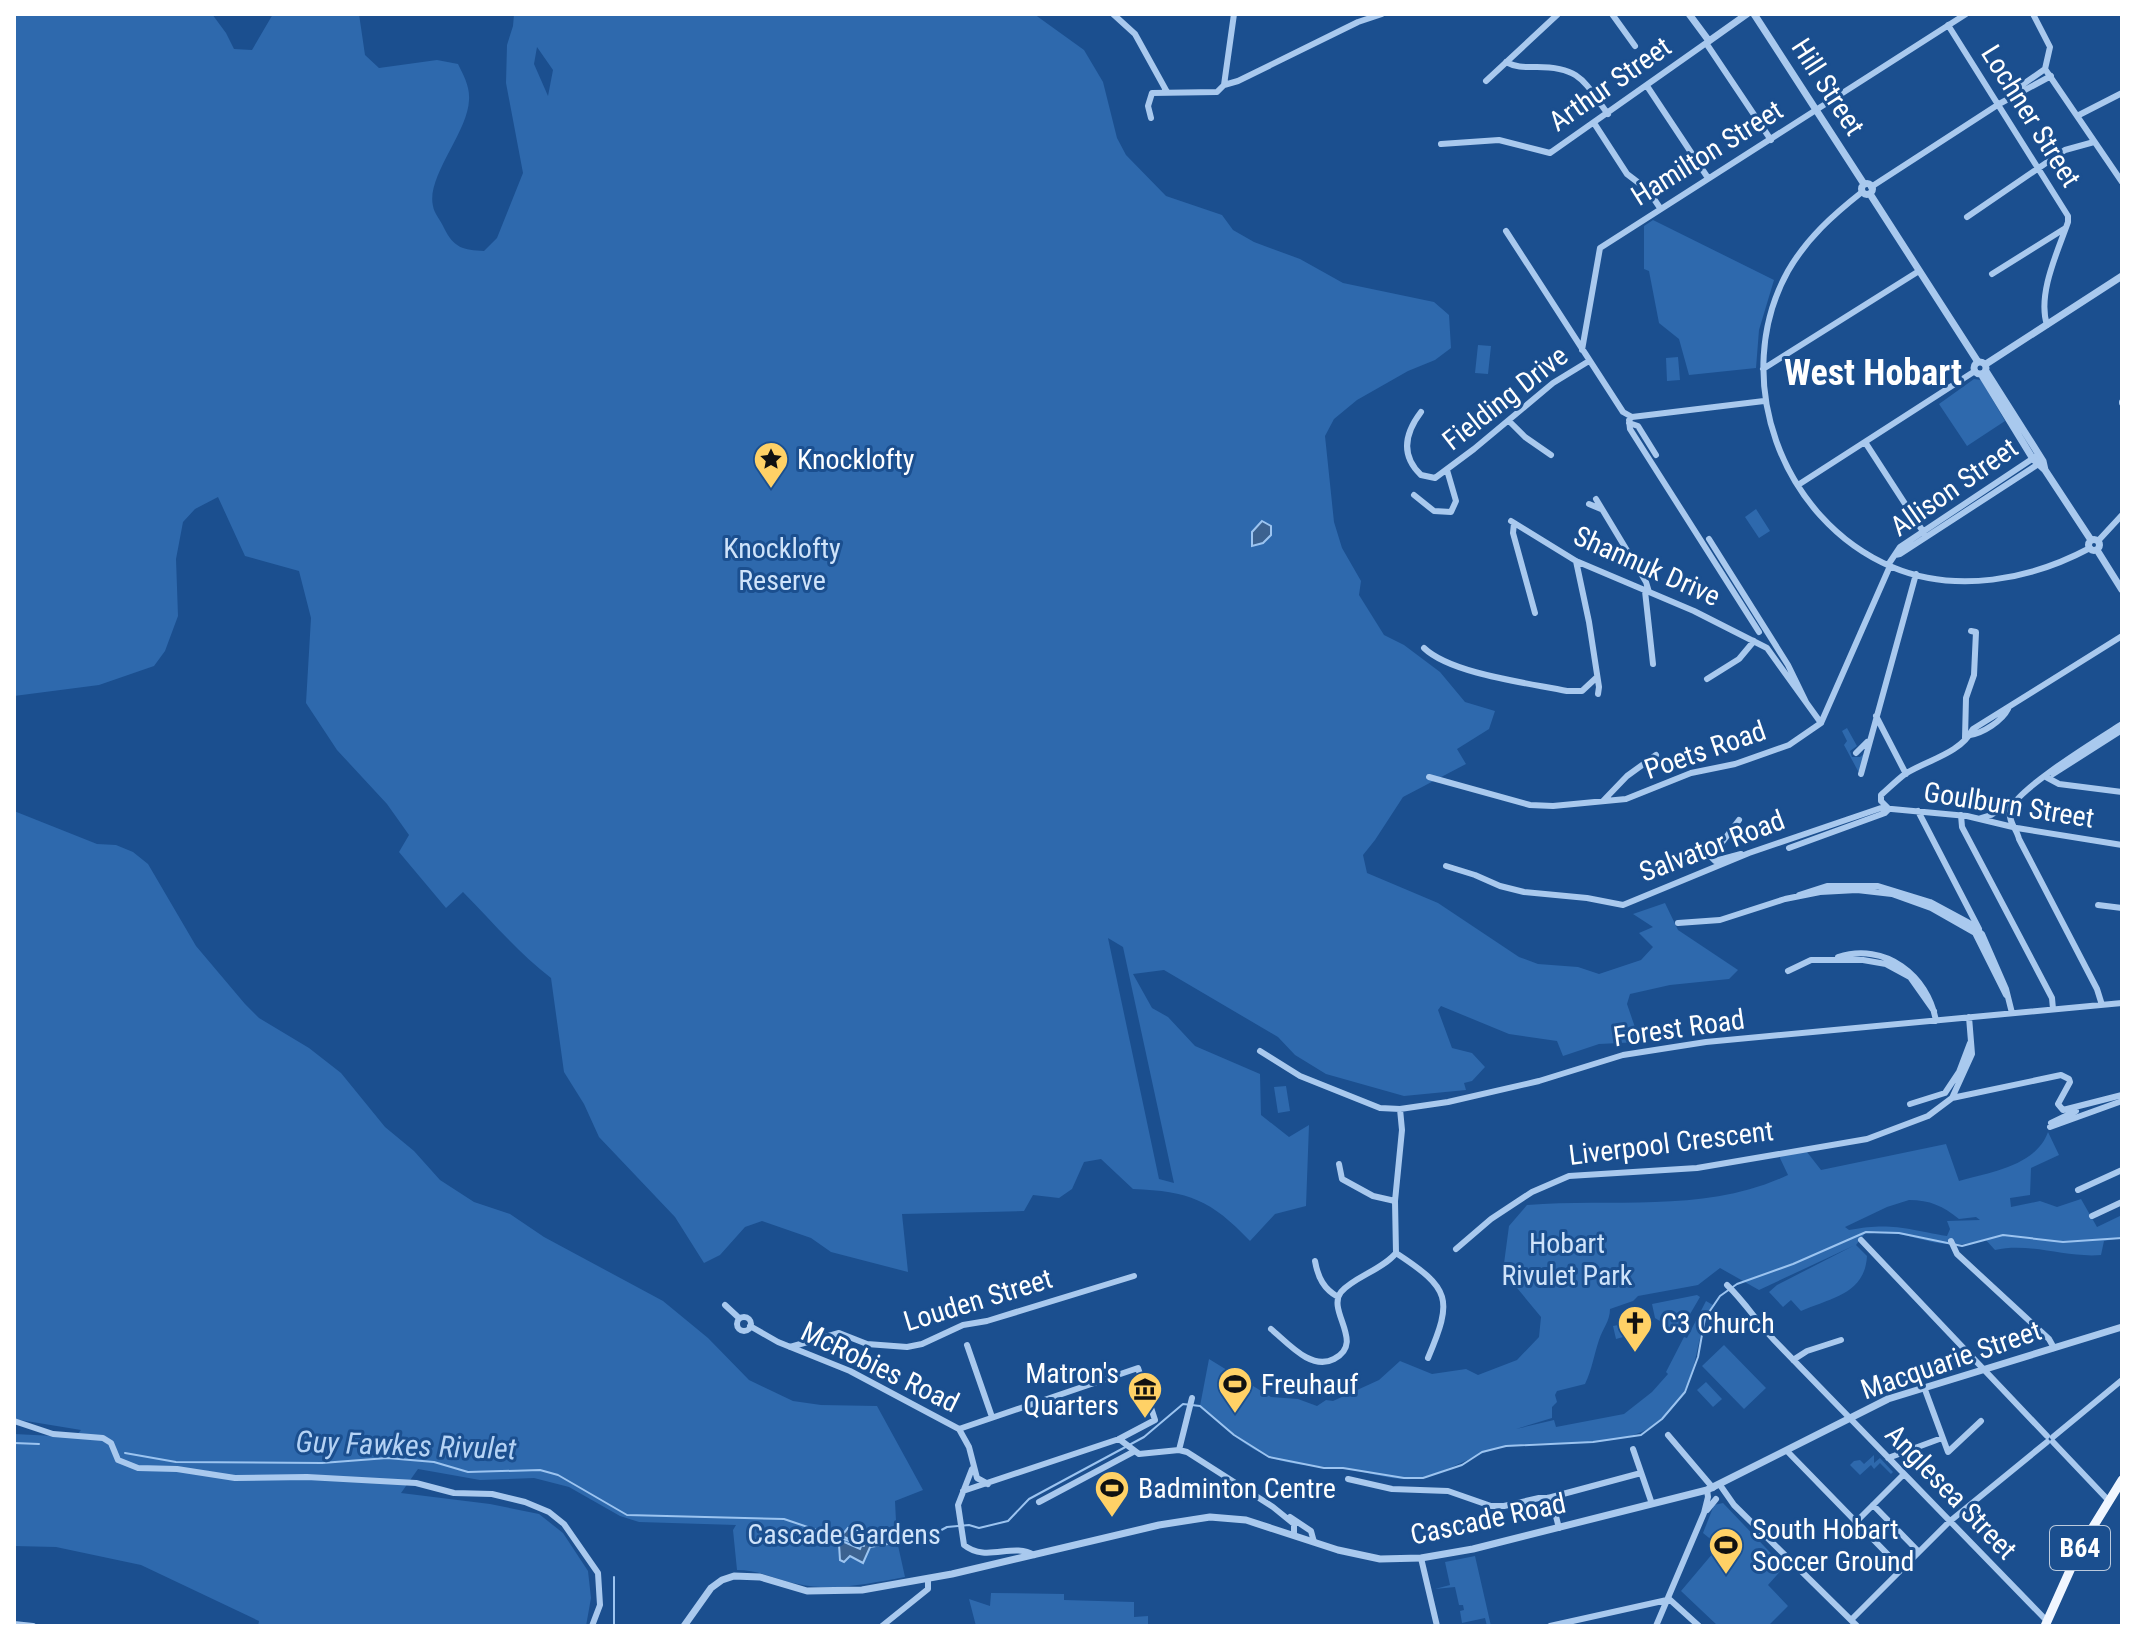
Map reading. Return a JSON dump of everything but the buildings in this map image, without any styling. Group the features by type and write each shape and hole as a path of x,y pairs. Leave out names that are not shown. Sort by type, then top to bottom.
{"main road":[{"name":"B64","path":"2046,1624 2078,1552 2122,1480"}],"street":[{"path":"1113,14 1138,38 1167,92"},
{"path":"1151,118 1148,106 1152,93 1210,93 1221,90 1234,14"},
{"path":"1224,85 1358,22 1382,14"},
{"path":"1486,81 1558,14"},
{"path":"1612,14 1635,46"},
{"path":"1689,14 1771,140"},
{"name":"Arthur Street","path":"1441,144 1499,140 1547,153 1608,114 1747,14"},
{"name":"Hill Street","path":"1754,14 2122,590"},
{"path":"2019,93 2022,85 2045,69 2050,47 2033,14"},
{"name":"Hamilton Street","path":"1582,350 1600,248 1964,15"},
{"name":"Lochner Street","path":"1948,25 2068,216 2051,270 2045,313 2047,325"},
{"path":"1506,62 1515,67 1565,68 1582,79 1608,114"},
{"path":"2045,69 2122,181"},
{"path":"2051,76 1999,104 1867,189 1822,225 1788,272 1770,320 1763,369 1764,401 1774,438 1798,485 1816,510 1840,533 1889,566 1954,580 2006,578 2053,566 2094,545 2122,515"},
{"path":"1647,86 1708,178"},
{"path":"2077,116 2122,93"},
{"path":"1594,123 1627,174 1648,190 1660,208"},
{"path":"1967,217 2065,150 2094,142"},
{"path":"1992,274 2066,228"},
{"path":"1506,231 1623,412 1638,426 1656,455"},
{"path":"1763,369 1919,271"},
{"path":"1798,485 2122,276"},
{"name":"Fielding Drive","path":"1421,412 1407,438 1410,462 1425,477 1435,478 1553,383 1589,361"},
{"path":"1631,420 1764,401"},
{"path":"1631,420 1630,429 1759,632"},
{"path":"1509,421 1551,455"},
{"path":"1865,442 1925,534"},
{"name":"Allison Street","path":"1889,566 1900,547 2039,462"},
{"name":"Fielding Drive","path":"1414,495 1434,511 1451,512 1456,501 1447,470"},
{"path":"1596,499 1646,582 1653,664"},
{"path":"1589,504 1601,509"},
{"name":"Shannuk Drive","path":"1535,613 1513,533 1513,522 1576,561 1767,648 1807,705"},
{"path":"1709,539 1788,665 1807,705 1821,723 1889,566"},
{"path":"1576,561 1591,634 1598,694"},
{"path":"1861,774 1916,574"},
{"path":"1968,736 1966,698 1975,661 1976,632 1971,631"},
{"path":"1889,809 1881,801 1881,795 1906,774 1934,761 1973,729 2122,636"},
{"path":"1707,679 1739,659 1754,641"},
{"path":"1424,648 1469,672 1574,692 1582,691 1596,678"},
{"path":"1876,716 1906,774"},
{"name":"Poets Road","path":"1429,777 1530,805 1603,801 1642,794 1691,773 1758,757 1789,745 1821,723"},
{"path":"1977,818 1991,815 2014,801 2122,727"},
{"path":"1856,753 1871,735"},
{"path":"1603,801 1627,776 1656,755"},
{"path":"2046,777 2059,784 2122,792"},
{"path":"2014,801 2010,817 2019,839 2097,989 2102,1005"},
{"name":"Salvator Road","path":"1446,866 1524,892 1587,898 1618,905 1749,853 1875,809 1889,809"},
{"name":"Goulburn Street","path":"1889,809 1961,815 2017,828 2122,845"},
{"name":"Salvator Road","path":"1789,848 1889,809"},
{"path":"1918,811 1979,930 2012,1013"},
{"path":"1961,815 1962,827 2052,998 2053,1009"},
{"path":"1739,820 1711,859 1715,861 1749,853"},
{"path":"1796,897 1827,886 1878,886 1930,902 1979,930"},
{"path":"1678,923 1720,920 1796,897 1828,891 1892,894 1931,908 1975,933 2006,995"},
{"path":"2098,905 2122,908"},
{"path":"1788,971 1811,960 1835,959 1863,960 1895,968 1916,983 1934,1011 1936,1021"},
{"name":"Forest Road","path":"1260,1051 1300,1076 1373,1106 1400,1109 1469,1097 1565,1074 1613,1058 1706,1042 2122,1003"},
{"path":"1952,1098 1971,1060 1969,1017"},
{"path":"1910,1104 1940,1095 1948,1089 1967,1056 1971,1039"},
{"name":"Liverpool Crescent","path":"1456,1249 1491,1219 1532,1192 1569,1176 1697,1168 1867,1139 1928,1116 1952,1098 2061,1075 2070,1082 2058,1104 2063,1110 2099,1102"},
{"path":"2122,1098 2050,1127 2055,1120 2099,1102 2122,1098"},
{"path":"1338,1297 1396,1253 1395,1201 1401,1152 1400,1109"},
{"path":"1339,1164 1342,1179 1373,1196 1395,1201"},
{"path":"2078,1190 2122,1170"},
{"path":"2092,1216 2122,1202"},
{"path":"1861,1240 2109,1501"},
{"path":"1951,1241 1955,1250 2049,1339 2054,1348"},
{"path":"1396,1253 1433,1281 1443,1298 1444,1318 1428,1358"},
{"path":"1271,1329 1314,1362 1324,1363 1343,1352 1347,1341 1338,1297 1326,1289 1315,1261"},
{"name":"Louden Street","path":"790,1347 839,1333 867,1344 907,1347 930,1341 963,1325 987,1321 1134,1276"},
{"name":"Anglesea Street","path":"1727,1285 1759,1324 2046,1624"},
{"name":"McRobies Road","path":"725,1305 739,1318 739,1328 745,1330 750,1326 790,1347 850,1371 959,1429 969,1447 977,1478 988,1484"},
{"name":"Macquarie Street","path":"1714,1490 1888,1399 2122,1327"},
{"path":"1793,1360 1807,1351 1841,1340"},
{"path":"967,1345 992,1417"},
{"path":"959,1429 1138,1368 1155,1421 1126,1446 1039,1502"},
{"path":"1851,1620 1949,1522 2122,1380"},
{"path":"1924,1387 1948,1452 1981,1421"},
{"path":"1179,1450 1192,1400"},
{"path":"14,1421 53,1434 95,1436 111,1443 118,1460 138,1468 177,1469 235,1478 307,1477 416,1483 454,1493 492,1494 525,1502 549,1512 564,1524 598,1573 600,1605 592,1626"},
{"path":"1668,1435 1714,1490 1734,1505 1857,1626"},
{"path":"1888,1458 1942,1438"},
{"path":"963,1491 1126,1446 1144,1455 1179,1450 1187,1452 1311,1531 1314,1542"},
{"path":"1633,1449 1652,1504"},
{"path":"1787,1451 1902,1569"},
{"path":"972,1462 971,1476 958,1505 964,1545 974,1551 1025,1551 1034,1555"},
{"path":"1348,1479 1392,1489 1448,1491 1491,1506 1504,1506 1548,1498 1641,1473"},
{"path":"1856,1522 1904,1474"},
{"path":"1714,1490 1717,1499"},
{"path":"1656,1626 1714,1490"},
{"name":"Cascade Road","path":"684,1626 709,1590 728,1577 760,1577 798,1590 871,1589 928,1579 1159,1525 1210,1517 1241,1519 1369,1558 1421,1558 1473,1549 1714,1490"},
{"path":"1548,1498 1552,1501 1559,1528"},
{"path":"1717,1499 1734,1505"},
{"path":"1704,1513 1717,1499"},
{"path":"1873,1505 1918,1551"},
{"path":"1273,1507 1294,1524 1294,1535"},
{"path":"1421,1558 1437,1626"},
{"path":"882,1626 928,1589 928,1579"},
{"path":"1550,1626 1668,1599"},
{"path":"1668,1599 1699,1626"},
{"path":"14,1624 33,1626"}],"green space":[{"name":"Knocklofty Reserve","path":"14,14 212,14 234,49 252,50 273,14 359,14 365,55 379,68 437,60 458,64 469,91 467,113 441,168 432,194 433,206 456,244 465,249 484,251 497,238 523,173 506,83 507,45 514,14 1034,14 1084,50 1103,82 1117,138 1126,155 1166,196 1222,215 1233,230 1254,242 1300,259 1343,283 1434,302 1449,315 1451,348 1435,360 1408,371 1357,400 1334,419 1325,436 1334,522 1342,548 1361,581 1359,595 1384,635 1404,645 1440,672 1465,702 1495,711 1489,729 1457,749 1466,764 1403,797 1363,855 1367,873 1438,903 1519,957 1538,964 1578,967 1599,974 1641,960 1653,947 1639,933 1653,927 1633,914 1665,903 1678,930 1738,970 1729,979 1670,985 1630,994 1627,1004 1640,1042 1599,1044 1563,1056 1557,1041 1509,1034 1441,1006 1438,1010 1452,1048 1472,1053 1485,1067 1472,1081 1464,1083 1466,1090 1404,1096 1326,1074 1295,1055 1278,1037 1164,970 1133,974 1152,1008 1168,1017 1195,1046 1260,1074 1261,1115 1289,1137 1309,1125 1306,1206 1275,1214 1250,1241 1211,1207 1169,1192 1133,1189 1101,1159 1084,1162 1072,1189 1059,1198 1033,1195 1024,1211 902,1214 908,1272 831,1252 811,1238 762,1221 745,1227 720,1255 704,1263 675,1217 599,1137 584,1104 564,1072 551,978 463,892 446,908 399,852 409,835 387,804 337,750 306,703 311,618 299,571 245,556 218,497 195,509 183,522 176,559 178,616 165,651 154,666 99,685 14,696","holes":["537,47 553,70 548,96 534,64","1108,938 1123,947 1174,1183 1159,1179"]},
{"path":"1653,220 1774,280 1759,330 1756,368 1689,375 1679,339 1659,323 1649,271 1644,269 1644,226"},
{"path":"1478,345 1491,346 1488,374 1475,373"},
{"path":"1678,357 1680,380 1667,381 1666,358"},
{"path":"1974,379 1981,380 2005,421 1967,446 1939,404"},
{"path":"1756,509 1770,531 1759,538 1745,517"},
{"path":"1847,728 1857,746 1850,751 1852,757 1860,757 1866,752 1858,771 1844,745 1847,741 1842,731"},
{"name":"Cascade Gardens","path":"14,811 97,844 116,845 133,852 148,864 196,946 245,1004 259,1018 309,1048 341,1073 385,1127 414,1151 440,1180 474,1202 510,1214 544,1237 663,1301 708,1338 749,1380 793,1401 877,1406 923,1490 895,1501 897,1541 905,1577 838,1587 798,1584 737,1570 733,1530 736,1525 639,1522 620,1516 569,1487 534,1478 480,1480 418,1469 401,1493 490,1504 539,1514 563,1533 588,1571 591,1598 586,1626 258,1626 259,1621 141,1565 56,1547 14,1546 14,1434 75,1437 81,1430 14,1419"},
{"path":"1286,1086 1290,1111 1278,1113 1274,1087"},
{"name":"Hobart Rivulet Park","path":"2048,1132 2059,1155 2031,1168 2030,1195 2010,1198 2011,1207 2040,1201 2057,1207 2081,1199 2097,1227 2122,1215 2122,1238 2104,1241 2101,1255 2021,1248 1995,1250 1985,1239 1953,1245 1897,1234 1866,1232 1856,1245 1867,1256 1860,1279 1835,1298 1801,1311 1791,1300 1783,1307 1769,1292 1853,1246 1759,1290 1720,1268 1698,1285 1638,1296 1633,1301 1610,1309 1585,1384 1557,1391 1552,1418 1516,1429 1554,1420 1556,1427 1624,1414 1652,1392 1668,1374 1666,1372 1684,1337 1687,1338 1706,1301 1713,1305 1701,1335 1691,1377 1676,1405 1662,1419 1631,1436 1592,1442 1503,1447 1436,1473 1405,1479 1273,1458 1246,1444 1200,1406 1209,1359 1271,1397 1298,1399 1317,1406 1379,1380 1400,1361 1432,1374 1466,1369 1478,1375 1517,1360 1539,1337 1541,1317 1503,1271 1509,1226 1527,1205 1692,1200 1757,1187 1788,1175 1779,1156 1807,1152 1821,1170 1946,1144 1959,1181 2011,1166 2033,1153","holes":["1909,1200 1936,1205 1959,1219 1976,1217 1980,1220 1947,1221 1950,1229 1947,1236 1898,1227 1849,1230 1845,1227"]},
{"path":"1697,1295 1700,1297 1679,1333 1655,1318 1652,1304"},
{"path":"1644,1320 1645,1331 1616,1339 1613,1326"},
{"path":"1724,1345 1766,1388 1744,1409 1702,1366"},
{"path":"1706,1382 1722,1399 1713,1407 1697,1390"},
{"path":"1874,1455 1874,1463 1880,1458 1893,1472 1891,1474 1880,1463 1874,1469 1871,1465 1860,1475 1850,1465 1860,1460 1864,1464"},
{"name":"South Hobart Soccer Ground","path":"1723,1503 1784,1567 1768,1585 1788,1606 1768,1626 1718,1626 1681,1591 1719,1546 1703,1533 1714,1505"},
{"path":"1475,1556 1491,1626 1487,1626 1485,1618 1462,1623 1460,1611 1464,1610 1463,1605 1459,1605 1455,1587 1435,1589 1450,1585 1445,1562"},
{"path":"991,1593 1064,1594 1064,1600 1134,1602 1134,1617 1148,1616 1148,1626 976,1626 969,1599 990,1606"}],"shaded area":[{"path":"1262,521 1271,526 1271,535 1263,543 1252,546 1252,532"},
{"path":"848,1528 875,1536 863,1563 850,1556 844,1562 840,1560 839,1544 842,1541 860,1549 862,1544 844,1537"}],"waterway":[{"path":"870,1547 905,1541 926,1532 934,1534 947,1527 969,1525 979,1528 1008,1521 1029,1499 1144,1437 1183,1404 1200,1406 1234,1435 1269,1457 1324,1468 1404,1478 1423,1478 1462,1465 1482,1452 1506,1446 1593,1442 1641,1435 1662,1419 1685,1392 1698,1357 1705,1318 1720,1296 1737,1284 1866,1232 1899,1233 1962,1246 2003,1235 2063,1242 2122,1238"},
{"name":"Guy Fawkes Rivulet","path":"14,1443 39,1444"},
{"name":"Guy Fawkes Rivulet","path":"125,1453 176,1462 322,1463 387,1458 434,1462 468,1472 540,1470 558,1475 627,1515 784,1519 864,1546"},
{"path":"614,1577 614,1626"}],"place":[{"name":"Knocklofty","path":"771,490"},
{"name":"C3 Church","path":"1635,1354"},
{"name":"Freuhauf","path":"1235,1415"},
{"name":"Matron's Quarters","path":"1145,1420"},
{"name":"Badminton Centre","path":"1112,1519"},
{"name":"South Hobart Soccer Ground","path":"1726,1576"}],"district":[{"name":"West Hobart","path":"1873,373"}]}
